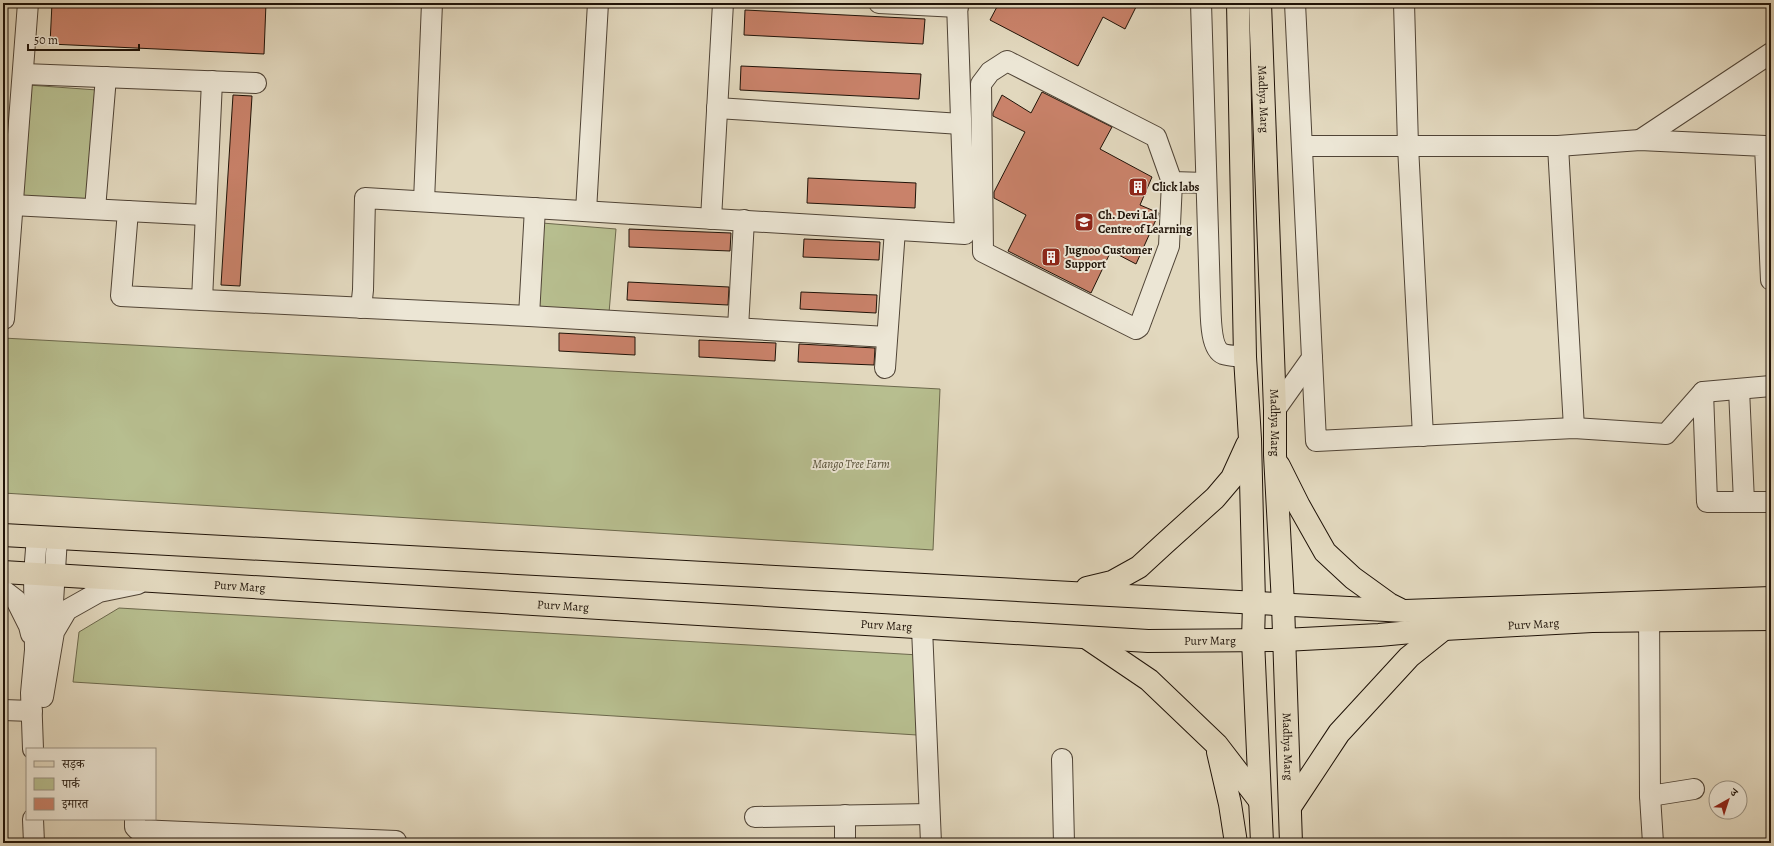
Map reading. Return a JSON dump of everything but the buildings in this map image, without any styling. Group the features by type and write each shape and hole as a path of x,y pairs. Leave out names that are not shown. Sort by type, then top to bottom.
{"main road":[{"name":"Madhya Marg","path":"1238,3 1245,357 1250,439 1254,603 1253,640 1262,843"},
{"name":"Madhya Marg","path":"1260,3 1275,410 1275,456 1283,604 1291,843"},
{"path":"1068,593 1112,582 1139,567 1215,498 1232,478 1250,439"},
{"path":"1275,456 1299,506 1325,552 1353,578 1390,604 1405,611"},
{"name":"Purv Marg","path":"3,535 1405,611 1649,612 1771,619"},
{"name":"Purv Marg","path":"3,572 1148,642 1284,640 1592,621 1649,612 1771,598"},
{"path":"1290,807 1339,733 1409,657 1444,629"},
{"path":"1087,638 1149,680 1217,745 1260,801"},
{"path":"1217,745 1230,804 1236,843"}],"street":[{"path":"4,319 12,205 24,74 28,3"},
{"path":"424,201 432,3"},
{"path":"586,211 598,3"},
{"path":"711,218 723,3"},
{"path":"361,308 363,290 365,198 965,234 957,5 879,3"},
{"path":"1201,3 1210,297 1213,341 1220,352 1245,357"},
{"path":"1295,3 1316,441 1574,428 1666,434 1703,392 1771,386"},
{"path":"1404,3 1408,146 1423,436"},
{"path":"1640,140 1771,53"},
{"path":"1007,61 1156,137 1172,182 1170,246 1139,327 1136,329 983,252 981,84 990,72 1007,61"},
{"path":"24,74 256,83"},
{"path":"95,209 106,77"},
{"path":"202,300 204,215 212,81"},
{"path":"718,108 961,124"},
{"path":"1302,146 1558,146 1640,140 1765,146 1771,280"},
{"path":"1558,146 1574,428"},
{"path":"1172,182 1206,183"},
{"path":"12,205 204,215"},
{"path":"529,316 535,208"},
{"path":"128,211 121,296 529,316 887,337"},
{"path":"738,328 744,220"},
{"path":"885,368 895,230"},
{"path":"1275,410 1312,358"},
{"path":"1739,389 1744,502"},
{"path":"1703,392 1707,502 1771,502"},
{"path":"33,748 31,692 42,651 47,538"},
{"path":"42,651 67,610 99,592 149,581"},
{"path":"3,590 16,600 42,651"},
{"path":"1649,612 1650,796 1653,843"},
{"path":"922,628 930,843"},
{"path":"3,710 32,711"},
{"path":"1062,759 1064,843"},
{"path":"1650,796 1694,789"},
{"path":"755,817 929,814"},
{"path":"845,815 845,843"},
{"path":"34,820 34,843"},
{"path":"135,820 134,827 138,830 396,841"}],"green space":[{"path":"28,85 97,90 89,202 21,197"},
{"path":"542,223 616,229 609,313 536,308"},
{"name":"Mango Tree Farm","path":"3,338 940,389 933,550 3,493"},
{"path":"119,608 919,655 917,735 73,682 79,632"}],"place":[{"name":"Click labs","path":"1138,187"},
{"name":"Ch. Devi Lal Centre of Learning","path":"1084,222"},
{"name":"Jugnoo Customer Support","path":"1051,257"}]}
